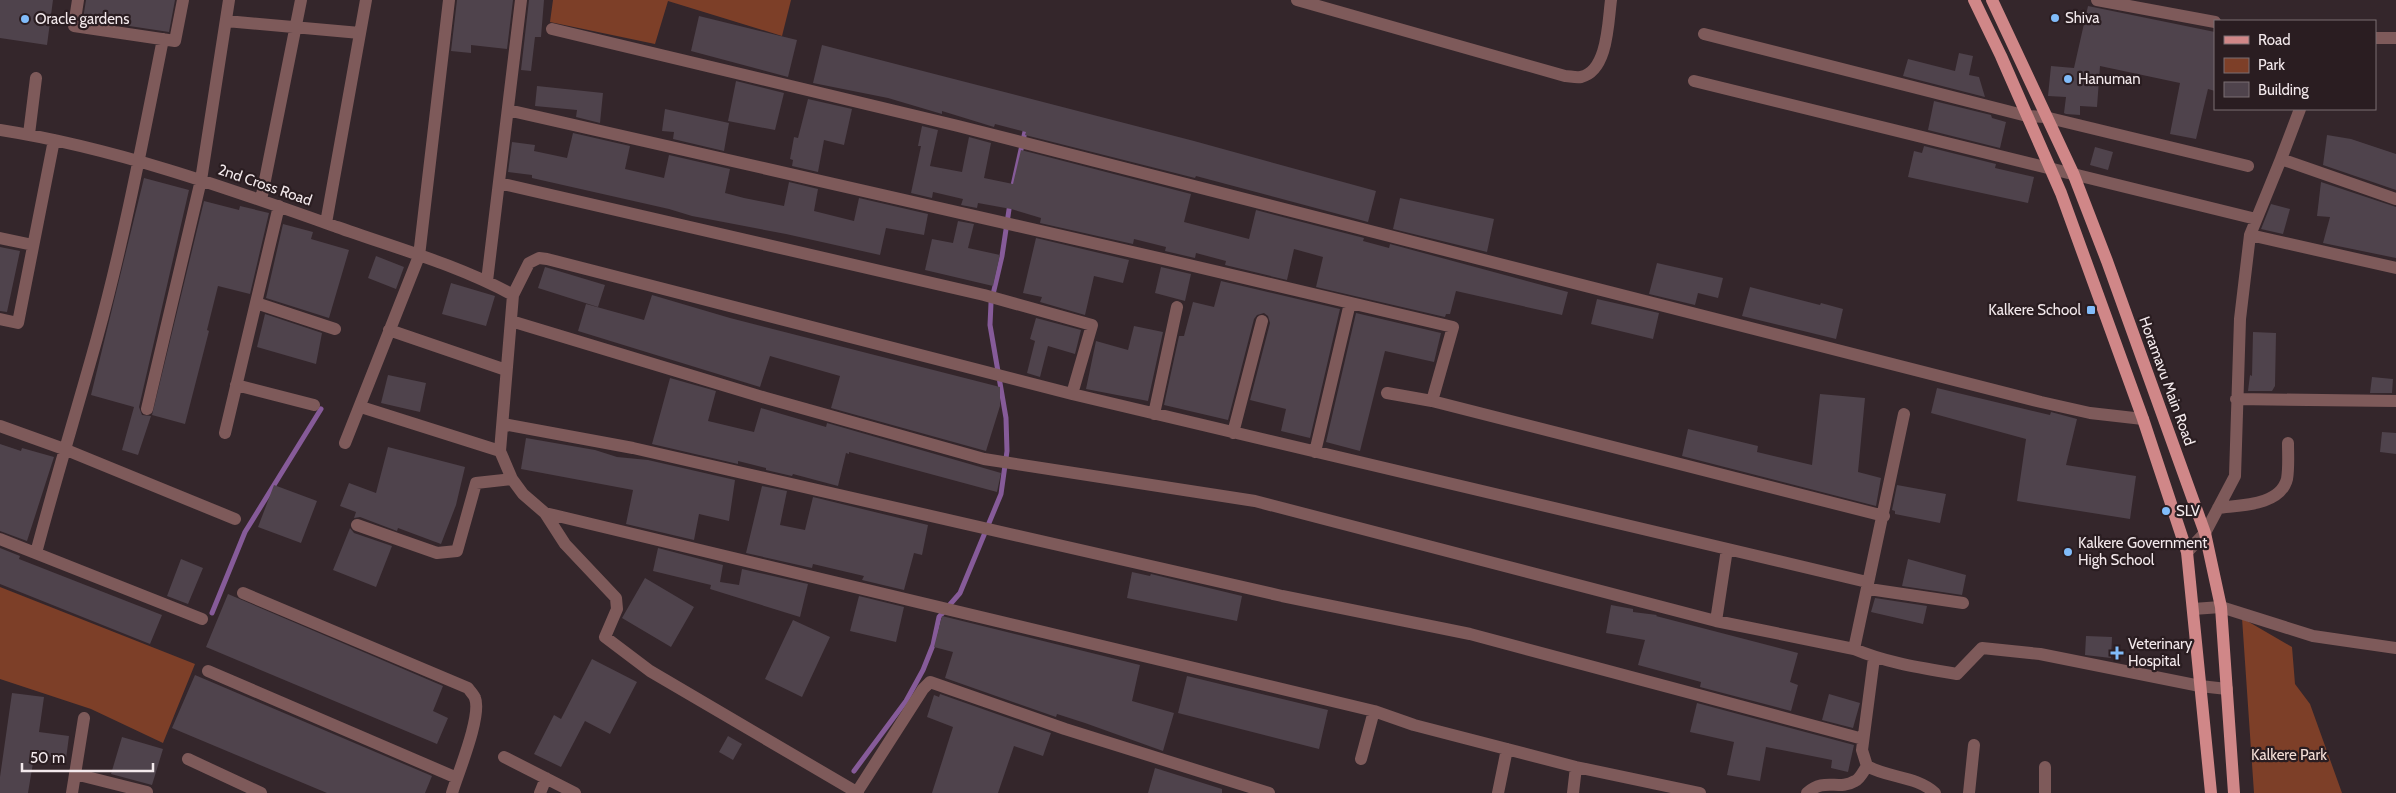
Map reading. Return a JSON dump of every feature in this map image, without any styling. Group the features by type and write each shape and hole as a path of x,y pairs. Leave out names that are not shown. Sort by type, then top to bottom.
{"main road":[{"path":"1974,0 2061,193 2143,419 2187,552 2211,793"},
{"name":"Horamavu Main Road","path":"1992,0 2045,117 2073,173 2107,261 2205,533 2221,607 2234,793"}],"street":[{"path":"78,0 74,26 176,41 182,0"},
{"path":"147,409 201,180 230,0"},
{"path":"261,200 301,0"},
{"path":"326,223 366,0"},
{"path":"345,444 419,256 449,0"},
{"path":"487,281 521,0"},
{"path":"1297,0 1565,76 1581,77 1600,62 1611,0"},
{"path":"2097,0 2214,22"},
{"path":"226,21 360,33"},
{"path":"552,29 958,126 2031,400 2090,413 2143,419"},
{"path":"1704,34 2027,116 2045,117 2248,166"},
{"path":"2376,38 2396,38"},
{"path":"36,553 64,449 98,337 139,161 163,39"},
{"path":"29,134 36,78"},
{"path":"1694,80 2256,219"},
{"path":"508,110 1453,327 1432,401"},
{"path":"2187,552 2205,533 2235,476 2240,319 2250,235 2300,110"},
{"name":"2nd Cross Road","path":"0,130 29,134 139,161 201,180 487,281 513,295"},
{"path":"0,319 18,323 54,140"},
{"path":"2281,159 2396,199"},
{"path":"499,183 974,292 1092,324 1072,394"},
{"path":"224,433 279,206"},
{"path":"2250,235 2396,268"},
{"path":"0,238 33,245"},
{"path":"1269,793 1065,729 930,682 923,689 858,793 650,671 605,637 617,609 616,598 565,544 545,513 523,494 512,478 500,452 513,295 529,264 539,258 547,259 1154,414 1728,549 1868,585 1962,603"},
{"path":"256,303 335,329"},
{"path":"1315,452 1350,303"},
{"path":"1154,414 1177,306"},
{"path":"510,321 766,398 984,459 1255,500 1716,622 1854,649 1874,658 1957,674 1982,648 2040,654 2200,686 2227,689"},
{"path":"1233,432 1262,321"},
{"path":"389,330 506,370"},
{"path":"236,384 314,405"},
{"path":"1387,393 1432,401 1884,516"},
{"path":"2236,399 2396,401"},
{"path":"361,407 500,452"},
{"path":"1854,649 1884,516 1904,414"},
{"path":"503,424 633,448 1282,596 1470,634 1863,739"},
{"path":"0,426 64,449 235,519"},
{"path":"2218,508 2263,501 2282,489 2286,479 2288,443"},
{"path":"357,525 437,553 457,551 476,483 512,478"},
{"path":"545,513 1374,711 1414,725 1576,767 1647,788 1700,793"},
{"path":"0,538 202,619"},
{"path":"1716,622 1728,549"},
{"path":"243,593 468,688 476,698 476,711 473,730 452,793"},
{"path":"2193,609 2221,607 2313,636 2396,648"},
{"path":"1874,658 1862,755 1867,766 1876,771 1925,785 1935,793"},
{"path":"208,671 457,778"},
{"path":"1361,759 1374,711"},
{"path":"72,793 84,718"},
{"path":"1969,793 1974,745"},
{"path":"1498,793 1507,749"},
{"path":"504,757 575,793"},
{"path":"188,758 261,793"},
{"path":"1807,793 1814,787 1826,783 1844,785 1857,781 1867,766"},
{"path":"1573,793 1576,767"},
{"path":"2045,767 2045,793"},
{"path":"75,774 147,792"},
{"path":"540,793 546,778"}],"green space":[{"path":"553,0 791,0 782,36 668,1 655,44 550,22"},
{"path":"0,587 195,664 163,743 91,709 0,679"},
{"name":"Kalkere Park","path":"2242,618 2292,647 2295,684 2310,704 2342,793 2254,793"}],"building":[{"name":"Oracle gardens","path":"0,0 53,0 47,45 0,38"},
{"path":"86,0 175,0 169,32 83,19"},
{"path":"457,0 513,0 507,49 471,45 471,53 451,51"},
{"path":"529,0 544,0 541,37 535,37 531,71 521,70"},
{"path":"2088,6 2214,32 2214,91 2208,89 2196,139 2170,134 2180,83 2100,66 2097,107 2080,106 2080,115 2064,113 2066,97 2048,96 2051,66 2074,68"},
{"path":"699,16 797,40 788,77 691,51"},
{"path":"822,45 1194,141 1376,191 1368,222 1196,176 1195,178 1025,135 1026,132 995,124 994,127 942,111 942,114 888,98 813,83"},
{"path":"1959,53 1973,56 1969,75 1979,77 1985,97 1903,76 1908,59 1955,71"},
{"path":"736,81 784,93 775,130 728,121"},
{"path":"537,86 603,93 600,123 576,117 577,110 535,106"},
{"path":"808,99 852,109 844,145 824,140 818,172 792,166 793,160 790,159 794,137 798,138"},
{"path":"1934,101 1991,115 1992,118 2006,122 2000,148 1928,130"},
{"path":"665,109 729,123 724,151 673,139 674,132 662,131"},
{"path":"922,126 938,130 930,166 962,172 969,137 991,143 984,178 1013,184 1021,150 1191,194 1184,222 1249,239 1256,210 1364,238 1363,241 1389,248 1390,244 1568,292 1562,315 1456,291 1450,314 1446,314 1445,317 1316,287 1323,257 1294,249 1287,280 1225,265 1226,261 1196,253 1195,258 1165,251 1166,247 1134,239 1133,244 1040,223 1041,218 1011,209 978,203 977,208 961,205 963,199 933,192 932,198 911,193 921,146 918,146"},
{"path":"573,133 630,146 625,169 664,178 669,155 730,169 725,193 744,198 784,206 789,182 818,189 814,211 854,221 859,198 928,214 924,235 886,228 880,255 692,216 532,178 532,175 508,172 512,142 535,145 534,151 567,158"},
{"path":"2327,135 2351,139 2396,154 2396,190 2323,165"},
{"path":"1924,146 1996,164 1995,168 2034,177 2028,203 1908,177 1914,151 1922,153"},
{"path":"2095,147 2113,152 2108,170 2090,165"},
{"path":"144,178 189,190 139,407 142,415 151,416 138,455 122,450 134,407 91,395"},
{"path":"2321,182 2396,207 2396,258 2323,243 2330,217 2317,216"},
{"path":"1400,198 1494,219 1487,252 1393,229"},
{"path":"204,201 239,210 240,206 269,213 250,294 218,286 207,330 209,331 185,424 152,415"},
{"path":"2271,204 2290,209 2283,234 2261,229"},
{"path":"958,221 974,224 968,248 1000,255 993,286 925,270 932,239 953,243"},
{"path":"283,224 313,232 311,239 349,250 329,318 266,298"},
{"path":"1036,238 1129,260 1123,283 1094,276 1085,315 1040,302 1042,297 1023,293"},
{"path":"0,247 20,251 7,312 0,311"},
{"path":"376,256 404,267 396,289 368,278"},
{"path":"1657,263 1723,278 1718,298 1698,293 1695,305 1649,294"},
{"path":"545,267 605,285 598,307 538,288"},
{"path":"1161,267 1191,274 1185,301 1155,293"},
{"path":"1221,281 1340,309 1310,438 1281,431 1286,409 1250,400 1270,323 1268,316 1264,313 1257,315 1254,319 1228,420 1164,405 1179,336 1184,336 1193,302 1214,307"},
{"path":"451,283 495,296 486,326 442,314"},
{"path":"1750,287 1843,309 1836,339 1742,316"},
{"path":"652,295 730,318 1000,387 1000,406 986,451 831,408 840,376 770,356 760,387 578,331 586,304 644,320"},
{"path":"1597,299 1659,313 1653,339 1591,324"},
{"path":"1356,313 1441,333 1434,362 1385,351 1360,451 1326,442"},
{"path":"265,314 322,333 316,364 257,347"},
{"path":"1036,318 1081,330 1075,354 1048,346 1040,377 1027,373 1035,341 1030,339"},
{"path":"1134,326 1163,332 1148,401 1086,389 1096,341 1128,350"},
{"path":"2253,332 2276,333 2275,386 2272,391 2248,391 2250,375 2252,376"},
{"path":"388,375 426,383 420,412 381,403"},
{"path":"2372,377 2393,379 2392,393 2370,393"},
{"path":"670,378 716,391 708,421 754,432 761,408 826,427 827,423 1001,473 997,492 849,452 849,454 846,453 838,486 793,474 792,476 766,470 766,468 738,461 738,464 652,444"},
{"path":"1937,388 2050,415 2051,412 2077,419 2066,465 2136,476 2130,519 2017,501 2026,439 1931,413"},
{"path":"1820,394 1865,398 1858,472 1881,478 1876,506 1682,456 1688,429 1758,446 1757,452 1812,465"},
{"path":"2382,432 2396,433 2396,454 2380,452"},
{"path":"526,438 595,450 617,457 648,460 735,480 729,521 699,514 694,540 626,524 633,490 521,469"},
{"path":"0,444 21,451 22,448 54,457 27,541 0,531"},
{"path":"388,447 465,467 456,505 441,544 398,528 397,531 360,517 354,518 356,512 340,506 349,483 376,493"},
{"path":"274,485 317,501 301,543 258,527"},
{"path":"1897,485 1946,494 1940,523 1895,514 1895,511 1892,510"},
{"path":"762,486 787,491 780,525 805,530 813,497 928,525 922,555 914,553 904,590 862,580 864,576 813,564 812,568 746,553"},
{"path":"350,528 354,533 392,546 376,587 333,570"},
{"path":"0,548 20,556 19,559 162,615 150,644 0,584"},
{"path":"658,548 723,565 720,582 739,585 742,569 808,584 800,617 710,589 711,585 653,571"},
{"path":"181,559 203,568 188,604 167,596"},
{"path":"1908,559 1966,575 1962,595 1902,586"},
{"path":"1132,572 1150,576 1151,574 1242,596 1237,621 1127,598"},
{"path":"645,578 694,607 671,647 622,618"},
{"path":"228,594 443,686 433,711 448,718 437,744 206,647"},
{"path":"859,596 904,607 896,642 850,631"},
{"path":"1875,598 1927,606 1923,624 1871,612"},
{"path":"1611,605 1633,609 1633,612 1657,615 1798,653 1790,682 1798,685 1791,711 1700,687 1701,682 1638,665 1645,640 1606,633"},
{"path":"942,616 1140,665 1132,701 1174,713 1163,751 1085,723 1057,714 1056,717 945,678 953,652 934,647"},
{"path":"793,620 830,637 802,697 765,679"},
{"path":"2086,636 2112,637 2111,658 2085,655"},
{"path":"592,659 637,682 610,734 585,721 561,767 534,754 554,715 561,719"},
{"path":"195,675 432,776 425,793 327,793 172,728"},
{"path":"1187,676 1328,710 1319,749 1178,713"},
{"path":"12,693 44,697 39,732 69,736 66,759 36,755 34,757 28,793 0,793 0,777"},
{"path":"940,694 1051,733 1043,756 1014,746 998,793 932,793 953,727 927,717 934,695 939,697"},
{"path":"1829,694 1860,703 1853,728 1822,720"},
{"path":"1697,703 1854,745 1848,772 1831,768 1832,760 1766,747 1760,781 1727,775 1734,742 1690,732"},
{"path":"728,736 742,744 733,760 719,752"},
{"path":"122,737 163,749 152,785 111,774"},
{"path":"1155,768 1222,789 1222,793 1148,793"}],"waterway":[{"path":"1012,190 1026,127"},
{"path":"854,771 906,701 923,670 933,645 939,617 960,593 1001,494 1007,451 1006,418 990,325 991,303 1002,256 1010,203"},
{"path":"212,613 245,532 321,409"}],"place":[{"name":"Shiva","path":"2055,18"},
{"name":"Oracle gardens","path":"25,19"},
{"name":"Hanuman","path":"2068,79"},
{"name":"Kalkere School","path":"2091,310"},
{"name":"SLV","path":"2166,511"},
{"name":"Kalkere Government High School","path":"2068,552"},
{"name":"Veterinary Hospital","path":"2117,653"}]}
